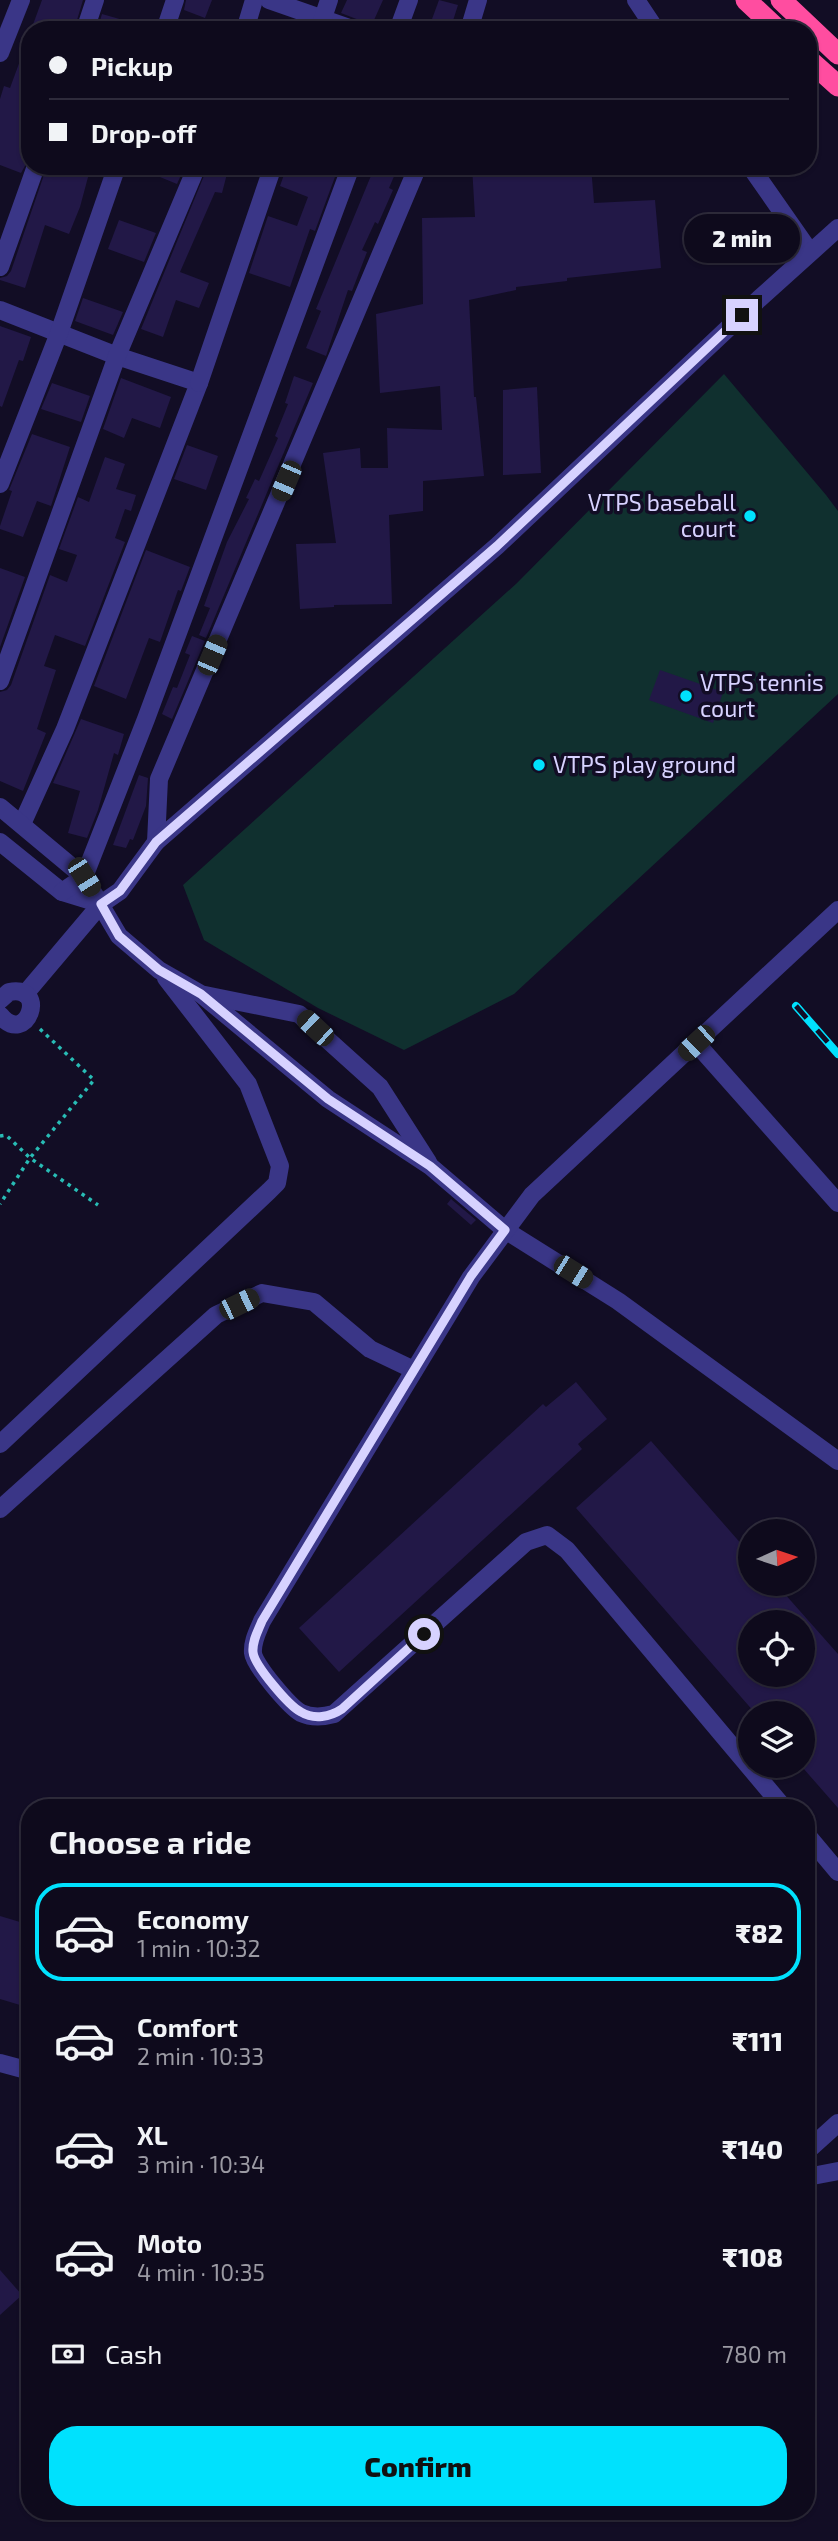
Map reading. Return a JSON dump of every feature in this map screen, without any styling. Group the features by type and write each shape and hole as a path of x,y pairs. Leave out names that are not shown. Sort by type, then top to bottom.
{"highway":[{"path":"746,0 768,21"},
{"path":"781,0 803,21"},
{"path":"817,34 838,54"},
{"path":"817,67 838,86"}],"street":[{"path":"0,53 21,0"},
{"path":"88,21 95,0"},
{"path":"167,21 175,0"},
{"path":"248,21 254,0"},
{"path":"269,0 314,21"},
{"path":"322,21 330,0"},
{"path":"401,21 409,0"},
{"path":"472,21 478,0"},
{"path":"636,0 650,21"},
{"path":"0,267 33,175"},
{"path":"0,484 59,333 114,175"},
{"path":"0,681 117,356 193,175"},
{"path":"22,824 65,729 199,383 269,175"},
{"path":"62,891 84,877 146,719 348,175"},
{"path":"156,842 159,779 414,175"},
{"path":"756,175 810,252"},
{"path":"25,994 101,904 120,891 156,842 497,546 838,228"},
{"path":"0,310 117,356 199,383"},
{"path":"0,807 84,877 119,936 159,970 201,994 328,1099 430,1166 505,1230 618,1301 838,1461"},
{"path":"0,842 62,891 101,904"},
{"path":"776,1799 567,1550 547,1535 526,1542 334,1714 314,1717 300,1712 261,1671 255,1661 253,1642 262,1621 471,1276 532,1195 838,910"},
{"path":"0,1444 269,1191 280,1174 278,1158 248,1084 159,970"},
{"path":"0,1000 9,992 15,991 25,994 32,1008 28,1018 13,1024 1,1020"},
{"path":"201,994 299,1014 380,1087 430,1166"},
{"path":"696,1043 838,1203"},
{"path":"0,1509 216,1315 262,1293 314,1302 370,1349 414,1370"},
{"path":"815,1845 838,1872"},
{"path":"0,2063 21,2069"},
{"path":"815,2144 838,2123"},
{"path":"815,2175 838,2171"}],"path":[{"path":"0,1204 30,1158 94,1080 28,1018"},
{"path":"0,1136 6,1135 30,1158 98,1205"}],"green space":[{"name":"VTPS play ground","path":"724,374 838,511 838,694 514,994 404,1050 318,1008 204,940 183,885 517,583"}],"building":[{"path":"42,0 83,0 77,21 34,21"},
{"path":"186,0 212,0 205,18 184,10"},
{"path":"347,0 383,0 374,21 360,21 341,13"},
{"path":"439,0 458,5 453,21 431,21"},
{"path":"102,14 126,21 100,21"},
{"path":"21,58 21,173 0,165 0,99 4,86 10,88"},
{"path":"44,175 89,175 69,234 45,225 25,288 0,280 11,271"},
{"path":"155,175 181,175 177,184"},
{"path":"204,175 227,175 222,193 215,192 180,272 209,283 199,308 176,300 163,337 141,329"},
{"path":"284,175 336,175 315,231 310,229 290,287 249,273 268,216 297,226 308,197 280,186"},
{"path":"371,175 395,175 389,188 393,190 378,224 375,222 362,250 367,252 352,291 348,290 326,356 306,348 321,311 316,309"},
{"path":"473,175 592,175 594,203 655,200 661,268 567,278 567,281 516,287 516,290 469,300 474,397 484,476 423,481 423,511 389,515 392,604 334,605 300,609 296,544 336,543 323,453 360,448 361,468 388,468 387,428 442,430 440,386 380,393 376,314 423,304 422,218 475,217"},
{"path":"119,220 156,233 144,262 108,249"},
{"path":"83,298 123,312 113,335 75,321"},
{"path":"0,326 31,337 23,361 19,360 2,407 0,406"},
{"path":"294,376 313,383 206,638 199,635 210,608 204,606 227,542 249,499 246,498 255,479 259,481 278,438 275,436 288,404 285,403"},
{"path":"121,378 171,397 160,428 132,418 124,438 103,429"},
{"path":"52,383 90,396 81,422 41,409"},
{"path":"537,387 541,473 503,475 503,390"},
{"path":"32,434 70,447 51,506 37,501 23,537 0,529 0,526 12,491 9,490"},
{"path":"187,445 218,456 206,490 174,479"},
{"path":"105,457 125,464 116,489 136,495 131,511 125,509 115,538 125,542 85,646 55,635 44,666 56,670 37,729 46,733 23,791 0,781 0,692 11,685 50,575 67,582 77,555 59,549 78,497 89,502"},
{"path":"146,550 190,567 181,591 178,590 160,642 149,638 126,699 94,686"},
{"path":"0,568 25,577 0,647"},
{"path":"192,636 205,641 172,719 162,714 173,687 177,688 190,655 185,653"},
{"name":"VTPS tennis court","path":"660,670 723,692 713,723 649,700"},
{"path":"81,719 124,734 118,755 114,753 87,838 68,833 80,791 53,783"},
{"path":"139,775 148,778 146,806 133,840 130,839 126,848 113,845"},
{"path":"451,1199 476,1220 471,1225 447,1204"},
{"path":"576,1382 607,1419 578,1444 582,1449 339,1672 299,1628 543,1404 546,1407"},
{"path":"651,1441 738,1540 738,1596 787,1596 799,1610 738,1610 738,1687 815,1687 815,1628 838,1654 838,1808 812,1778 815,1778 815,1701 745,1701 576,1508"},
{"path":"0,1916 21,1922 21,2005 0,1999"},
{"path":"0,2270 21,2296 0,2315"}],"railway":[{"path":"796,1006 838,1054"}],"place":[{"name":"VTPS baseball court","path":"750,516"},
{"name":"VTPS tennis court","path":"686,696"},
{"name":"VTPS play ground","path":"539,765"}],"route":[{"path":"424,1634 342,1709 326,1716 314,1717 300,1712 261,1671 253,1652 253,1642 262,1621 471,1276 505,1230 430,1166 328,1099 201,994 159,970 119,936 101,904 120,891 156,842 497,546 742,315"}]}
